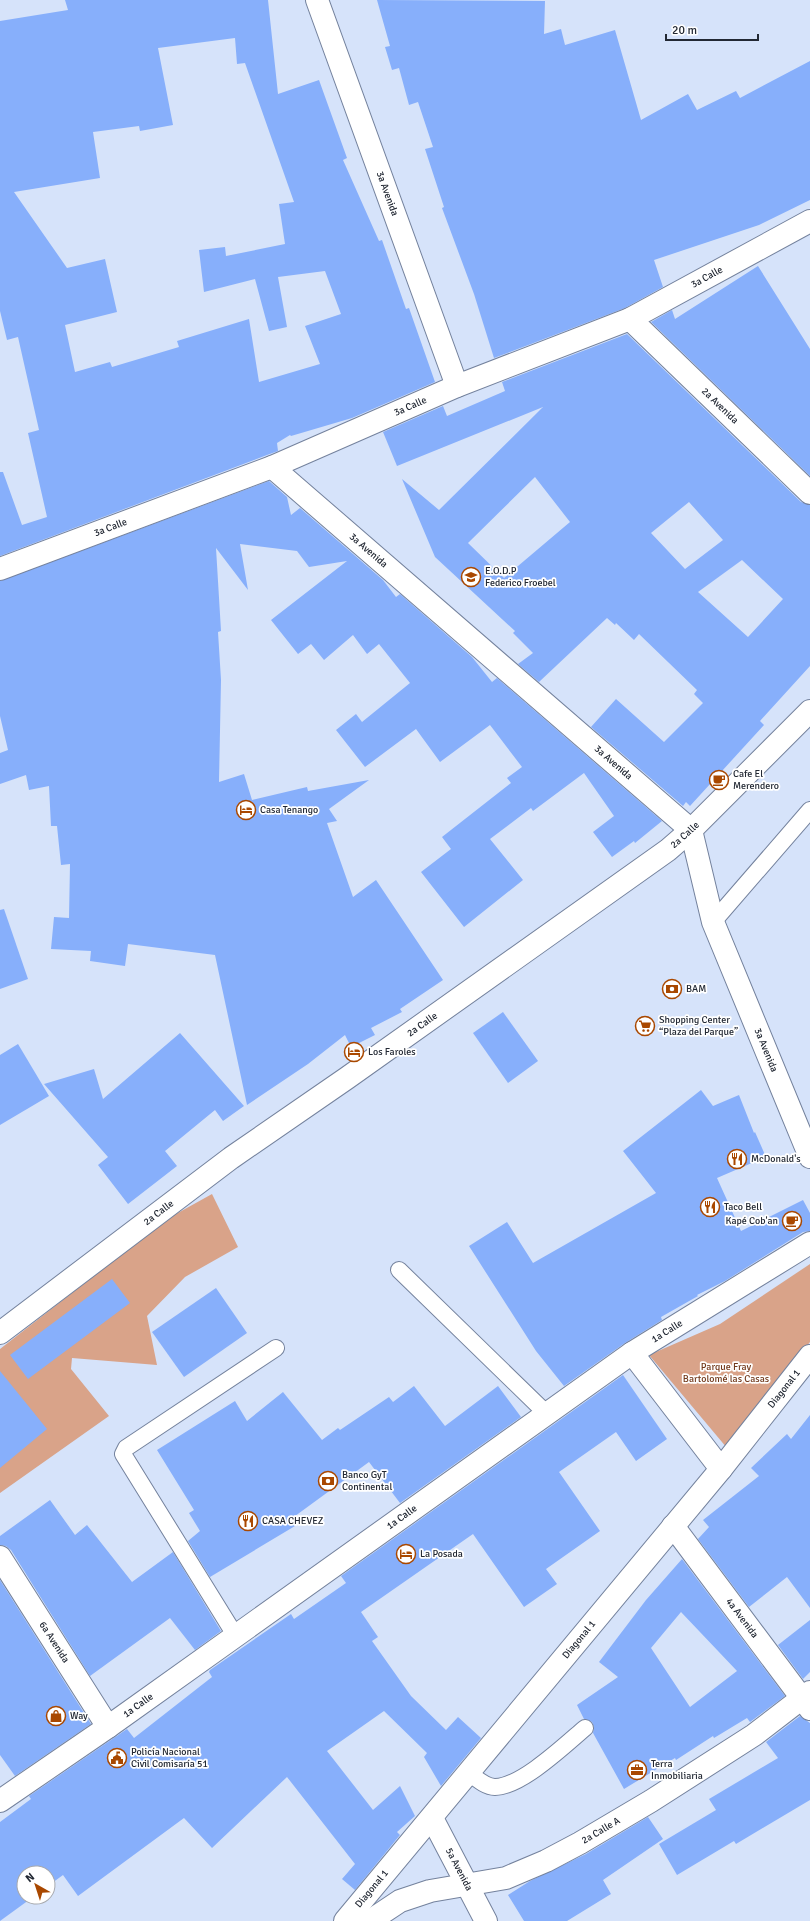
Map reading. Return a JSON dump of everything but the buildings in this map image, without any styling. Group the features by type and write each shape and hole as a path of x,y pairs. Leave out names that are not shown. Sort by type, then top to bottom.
{"street":[{"name":"3a Avenida","path":"317,0 457,386"},
{"name":"3a Calle","path":"0,569 272,467 457,386 630,319 810,221"},
{"name":"2a Avenida","path":"630,319 810,493"},
{"name":"3a Avenida","path":"272,467 691,830 713,922 810,1156"},
{"name":"2a Calle","path":"0,1333 231,1158 668,850 691,830 810,711"},
{"name":"1a Calle","path":"0,1801 108,1727 632,1353 810,1243"},
{"path":"790,1382 810,1345"},
{"path":"632,1353 721,1469"},
{"name":"Diagonal 1","path":"345,1921 721,1469 810,1356"},
{"name":"4a Avenida","path":"673,1526 807,1699"},
{"name":"6a Avenida","path":"0,1557 108,1727"},
{"name":"2a Calle A","path":"370,1921 400,1902 430,1891 506,1878 546,1861 580,1843 651,1801 807,1699"},
{"name":"5a Avenida","path":"432,1818 486,1921"}],"lane":[{"path":"713,922 810,810"},
{"path":"399,1270 547,1414"},
{"path":"235,1636 123,1454 126,1448 276,1348"},
{"path":"468,1772 488,1785 495,1787 509,1784 551,1757 585,1728"}],"green space":[{"path":"212,1194 238,1247 185,1277 147,1316 157,1365 72,1358 71,1369 109,1416 0,1493 0,1349 167,1219"},
{"name":"Parque Fray Bartolomé las Casas","path":"810,1264 810,1342 727,1448 649,1355 720,1324"}],"place":[{"name":"E.O.D.P Federico Froebel","path":"471,577"},
{"name":"Cafe El Merendero","path":"719,780"},
{"name":"Casa Tenango","path":"246,810"},
{"name":"BAM","path":"672,989"},
{"name":"Shopping Center “Plaza del Parque”","path":"645,1026"},
{"name":"Los Faroles","path":"354,1052"},
{"name":"McDonald's","path":"737,1159"},
{"name":"Taco Bell","path":"710,1207"},
{"name":"Kapé Cob'an","path":"792,1221"},
{"name":"Banco GyT Continental","path":"328,1481"},
{"name":"CASA CHEVEZ","path":"248,1521"},
{"name":"La Posada","path":"406,1554"},
{"name":"Way","path":"56,1716"},
{"name":"Policía Nacional Civil Comisaría 51","path":"117,1758"},
{"name":"Terra Inmobiliaria","path":"637,1770"}]}
